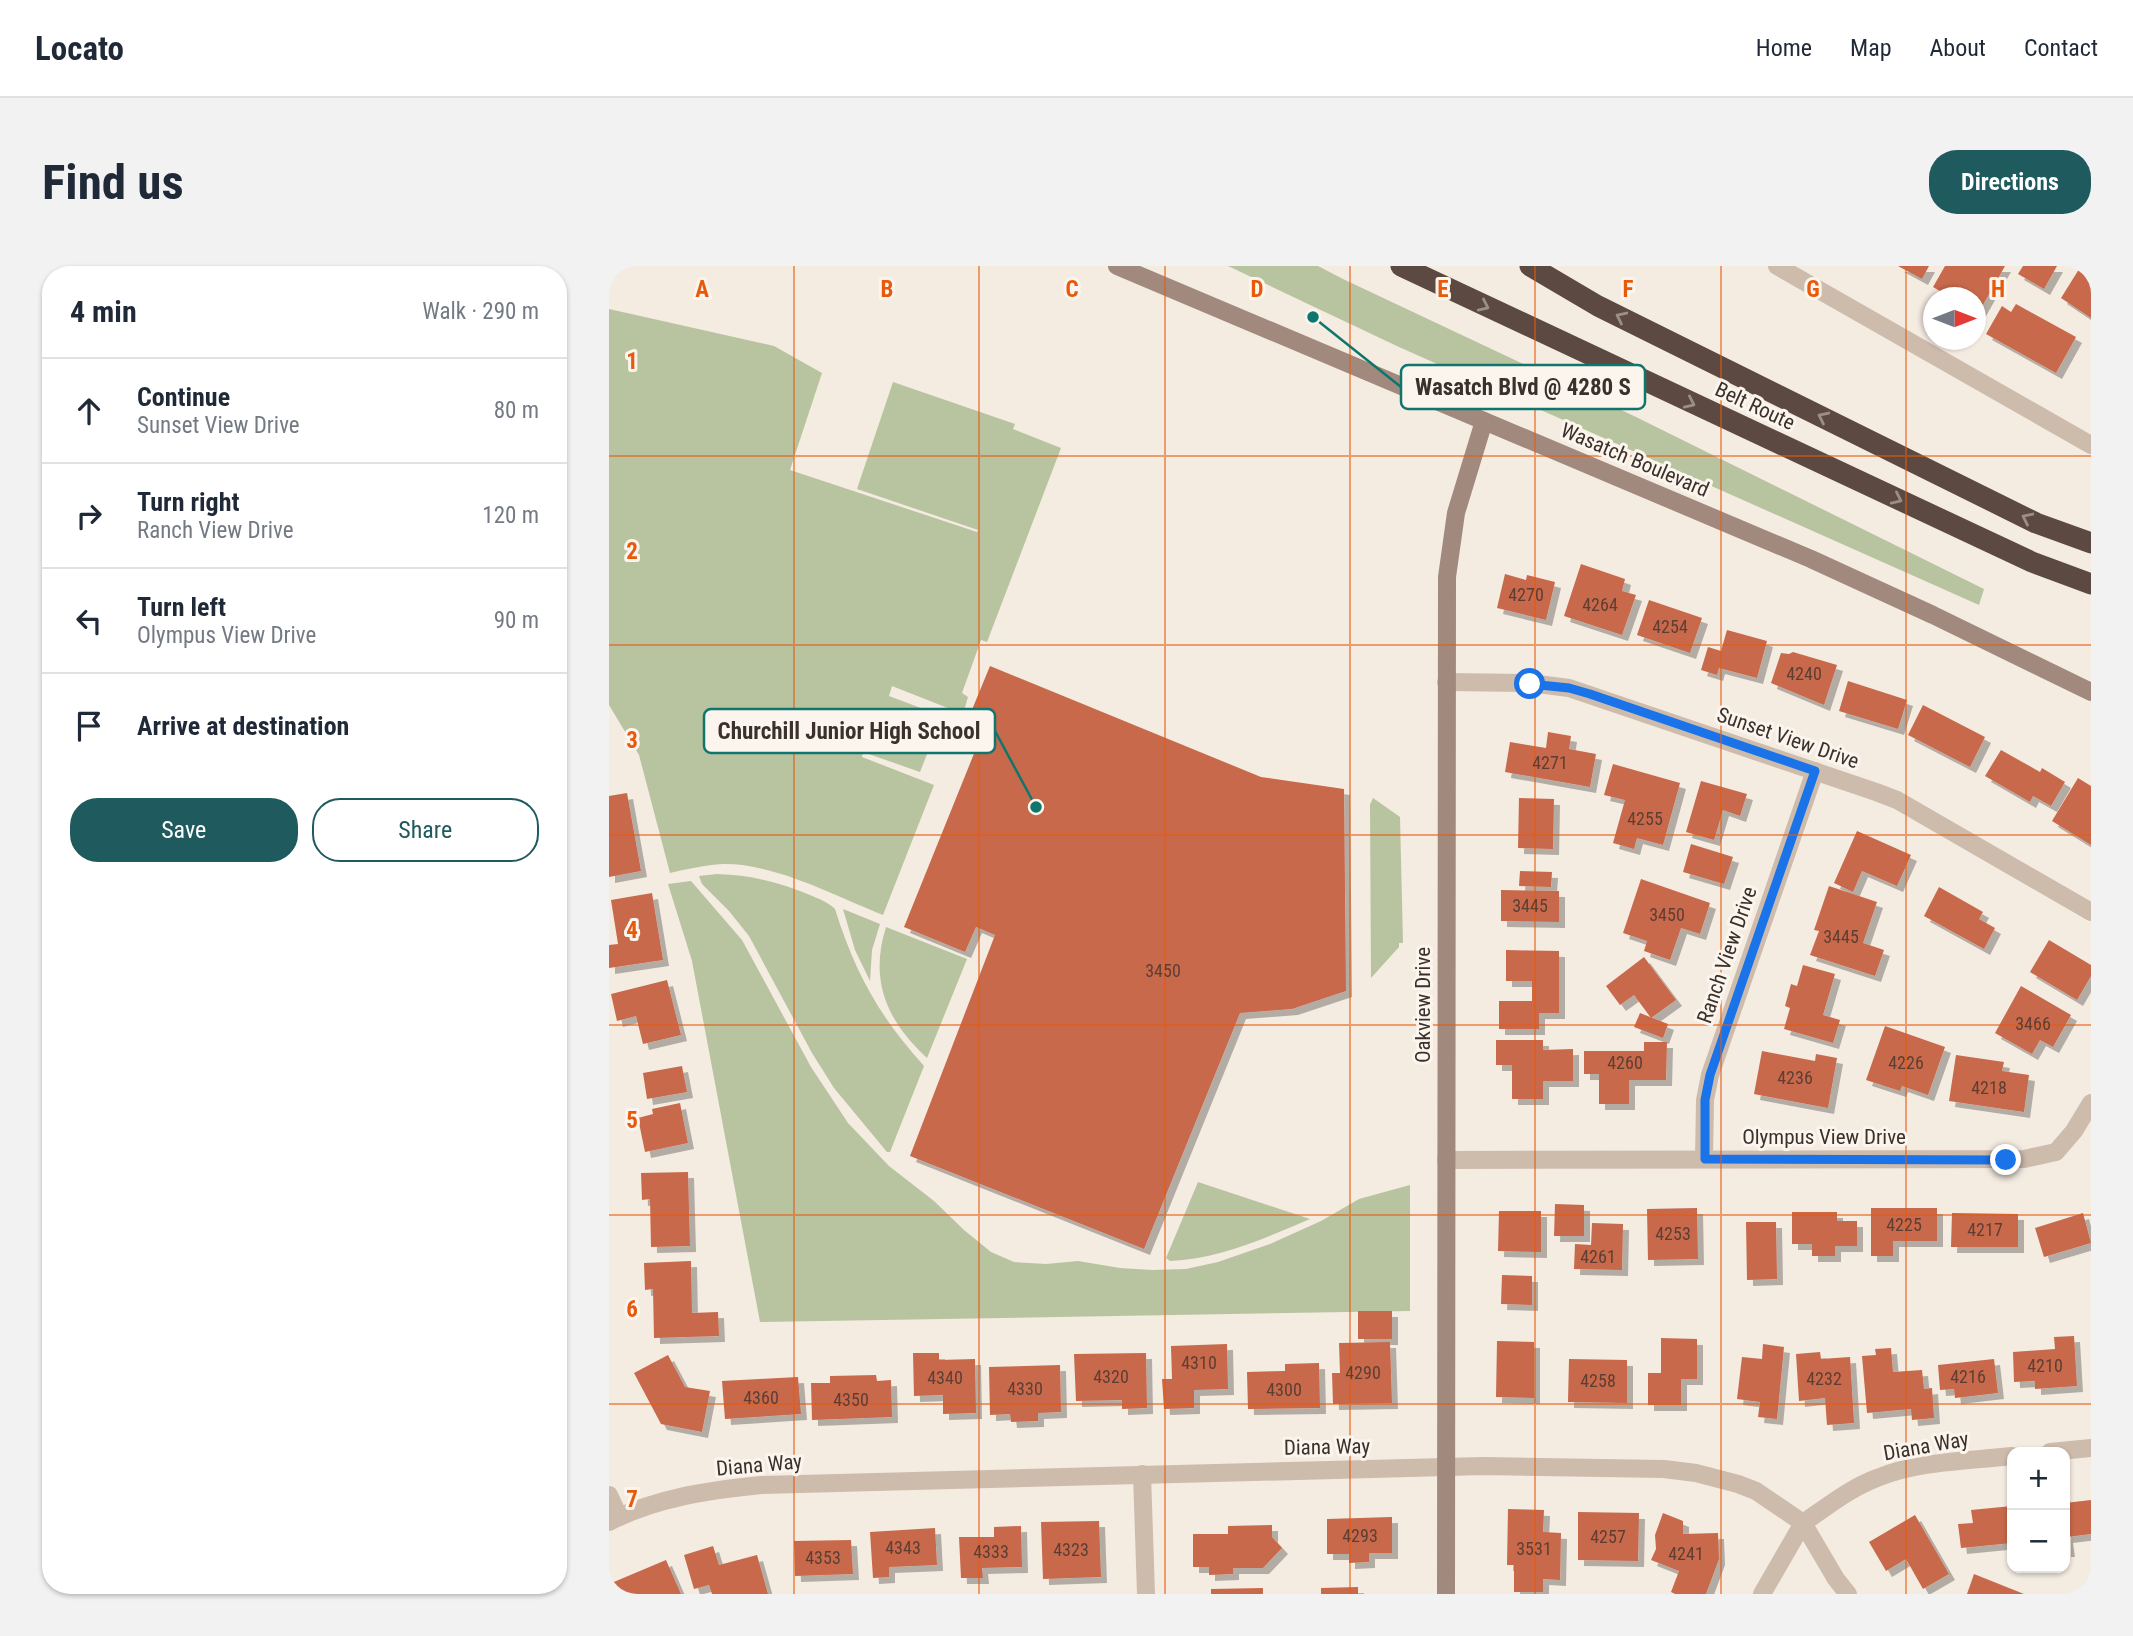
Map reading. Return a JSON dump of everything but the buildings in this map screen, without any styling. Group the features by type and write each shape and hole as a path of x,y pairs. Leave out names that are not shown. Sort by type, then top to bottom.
{"highway":[{"name":"Belt Route","path":"1401,266 2032,562 2091,584"},
{"name":"Belt Route","path":"1530,266 1598,306 2036,523 2091,543"},
{"path":"2032,562 2091,590"}],"street":[{"name":"Wasatch Boulevard","path":"1117,266 1811,559 2091,692"},
{"path":"1777,266 2089,440"},
{"name":"Oakview Drive","path":"1446,1594 1446,603 1449,555 1456,513 1484,421"},
{"name":"Sunset View Drive","path":"1446,682 1538,684 1569,688 1897,800 2091,912"},
{"name":"Ranch View Drive","path":"1705,1159 1705,1100 1710,1075 1815,771"},
{"name":"Olympus View Drive","path":"1446,1160 2006,1160 2041,1157 2056,1152 2066,1142 2091,1103"},
{"path":"2070,1450 2091,1448"},
{"name":"Diana Way","path":"614,1520 658,1503 761,1485 1445,1467 1664,1469 1696,1473 1756,1491 1803,1523 1858,1486 1878,1477 1923,1466 2007,1457"},
{"path":"1142,1474 1146,1594"},
{"path":"609,1495 614,1520"},
{"path":"1762,1594 1803,1523 1836,1580 1848,1594"}],"green space":[{"path":"1228,266 1318,266 1636,417 1984,589 1979,605 1399,347"},
{"path":"609,309 774,346 822,373 790,470 977,532 978,530 857,489 893,382 1015,424 1013,429 1061,448 987,642 981,640 962,693 968,697 963,714 892,686 889,696 942,716 920,772 863,752 862,757 934,785 883,915 805,882 743,865 703,866 670,873 639,755 609,705"},
{"path":"1373,798 1400,817 1403,943 1399,943 1399,947 1371,978 1370,805"},
{"path":"717,874 776,883 820,899 835,909 851,954 870,993 908,1048 924,1066 890,1152 887,1152 834,1088 812,1053 749,936 702,884 699,876"},
{"path":"691,881 742,940 811,1067 848,1123 889,1166 934,1201 991,1252 1014,1262 1046,1264 1078,1261 1120,1268 1186,1269 1218,1262 1270,1244 1321,1221 1359,1199 1410,1185 1410,1311 760,1322 692,961 668,884"},
{"path":"843,909 880,924 872,950 870,981 855,950"},
{"path":"886,927 967,959 927,1058 901,1030 885,999 880,965"},
{"path":"1198,1182 1310,1219 1224,1252 1170,1261 1166,1258"}],"place":[{"name":"Wasatch Blvd @ 4280 S","path":"1313,317"},
{"name":"Churchill Junior High School","path":"1036,807"}],"route":[{"path":"1530,684 1546,684 1590,694 1815,771 1706,1088 1705,1159 2006,1160"}]}
